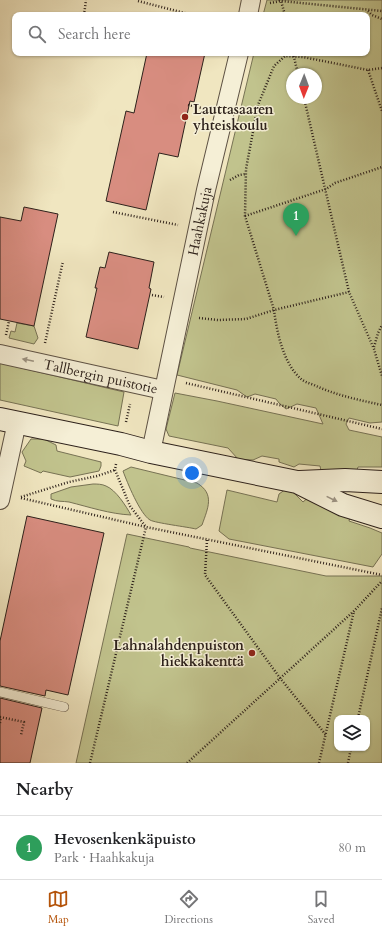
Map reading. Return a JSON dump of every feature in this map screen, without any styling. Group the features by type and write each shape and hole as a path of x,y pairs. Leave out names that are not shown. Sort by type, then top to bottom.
{"street":[{"path":"249,12 251,0"},
{"name":"Haahkakuja","path":"164,384 206,190 238,56"},
{"name":"Tallbergin puistotie","path":"2,347 164,384 150,452"},
{"path":"1,496 9,420 121,444 150,452 296,482 343,504 382,517"},
{"path":"296,482 345,480 382,482"}],"lane":[{"path":"0,692 64,707"}],"path":[{"path":"84,12 86,0"},
{"path":"138,1 180,12"},
{"path":"283,12 280,1 382,11"},
{"path":"370,12 372,15 382,19"},
{"path":"382,68 368,70 303,56 285,56 274,66 258,105 246,174 245,216 274,310 276,325 286,358 293,370 302,380 328,392 382,405"},
{"path":"294,57 297,68"},
{"path":"368,70 382,111"},
{"path":"305,104 349,292 373,348 382,376"},
{"path":"188,105 212,111"},
{"path":"245,216 326,189 335,183 382,168"},
{"path":"226,183 239,175 246,174"},
{"path":"113,212 198,230"},
{"path":"43,349 63,261"},
{"path":"180,313 196,318 218,320 246,319 274,310 349,292"},
{"path":"2,347 9,321"},
{"path":"373,348 382,325"},
{"path":"164,384 382,428"},
{"path":"125,426 131,401"},
{"path":"146,527 130,506 115,470 98,476 69,482 18,497 146,527 382,575"},
{"path":"90,763 146,527"},
{"path":"207,540 205,575 280,678 326,735"},
{"path":"187,763 354,611 382,581"},
{"path":"359,715 382,608"},
{"path":"320,763 354,611"},
{"path":"0,723 1,717 24,722 21,735"},
{"path":"348,763 350,751"}],"green space":[{"path":"267,0 382,0 382,422 370,423 349,418 346,424 349,430 382,437 382,467 358,467 355,476 341,486 350,517 349,521 382,533 382,554 373,567 229,539 219,531 227,490 277,502 279,494 286,489 293,492 303,502 324,484 320,466 299,464 294,467 279,462 279,459 262,456 253,460 238,459 228,448 169,436 166,429 175,393 323,424 316,408 297,404 286,409 276,399 255,394 247,397 237,390 177,375 253,56 370,56 370,12 264,12"},
{"path":"17,323 34,326 38,338 34,344 9,338 11,331 15,332"},
{"path":"0,363 124,392 118,426 0,400"},
{"path":"31,439 44,439 56,445 57,451 101,462 99,471 70,477 43,471 41,473 24,466 26,461 22,452"},
{"path":"131,467 197,483 203,487 208,497 208,507 202,525 196,529 158,522 150,520 146,517 138,505 123,471"},
{"path":"100,484 110,488 124,503 131,515 107,512 51,499 51,494 71,487"},
{"path":"127,534 326,576 382,576 382,763 76,763"}],"building":[{"path":"146,56 204,56 194,102 190,101 178,157 159,153 146,210 106,201 126,111 134,113"},
{"path":"24,207 58,214 34,326 0,319 0,217 21,221"},
{"path":"109,252 154,262 149,288 151,289 138,349 86,337 100,267 105,268"},
{"path":"27,516 104,533 68,695 46,690 45,696 0,686 0,641"},
{"path":"0,698 42,708 30,763 0,763"}],"place":[{"name":"Lauttasaaren yhteiskoulu","path":"185,117"},
{"name":"Hevosenkenkäpuisto","path":"296,236"},
{"name":"Lahnalahdenpuiston hiekkakenttä","path":"252,653"}]}
